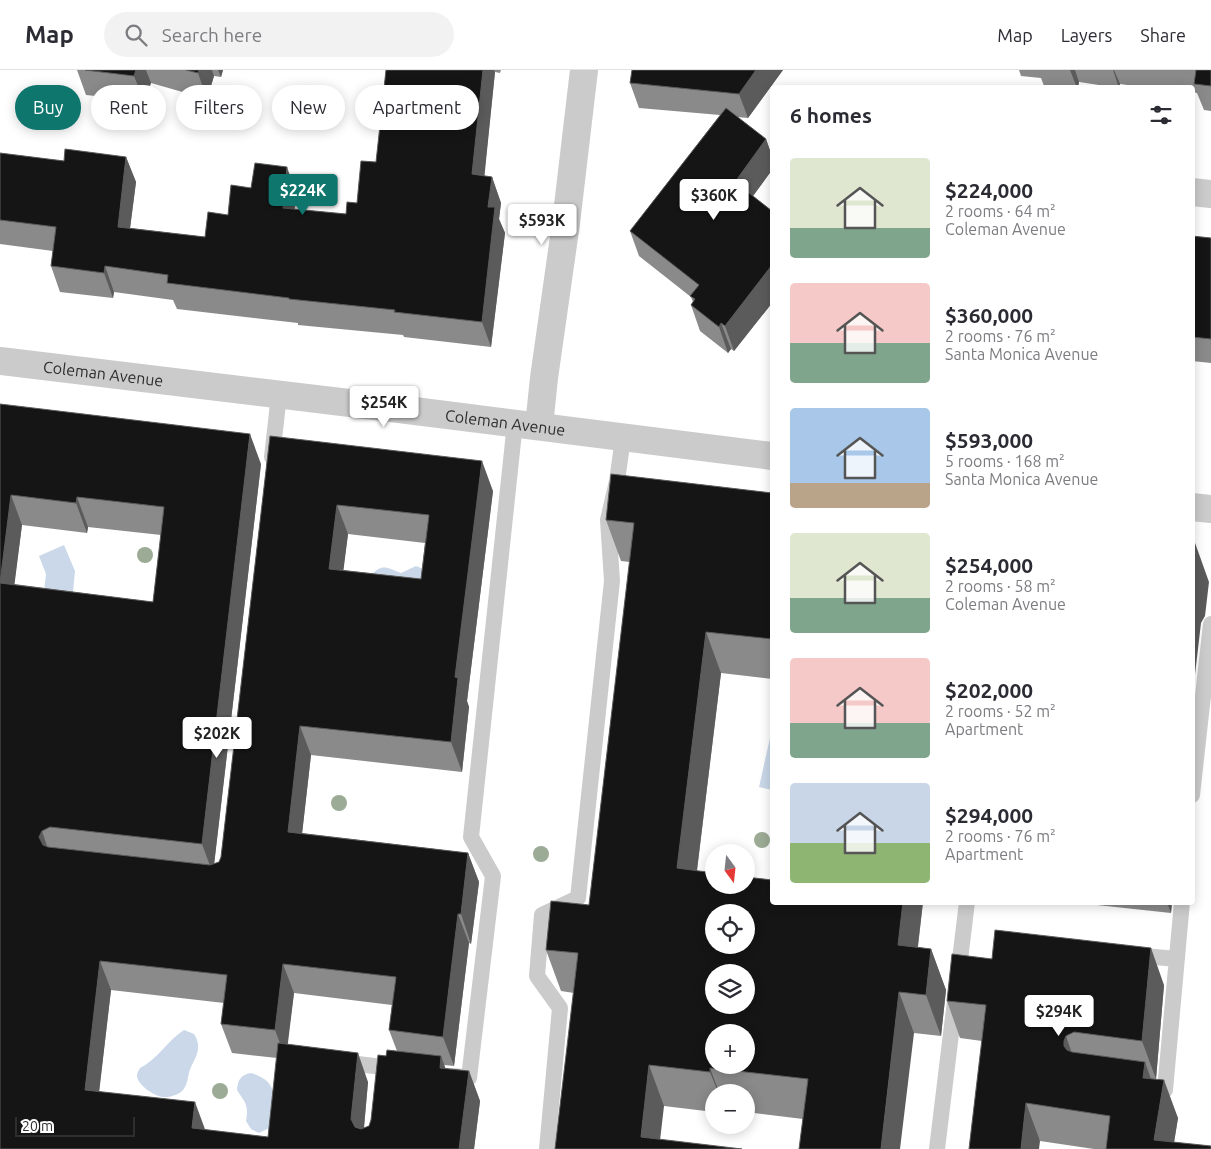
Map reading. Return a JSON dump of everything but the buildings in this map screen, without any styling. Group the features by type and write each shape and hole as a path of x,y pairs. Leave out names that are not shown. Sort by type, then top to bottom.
{"street":[{"path":"527,425 544,378 566,223 584,70"},
{"path":"1195,192 1211,194"},
{"name":"Coleman Avenue","path":"0,361 770,456"},
{"path":"1195,507 1211,509"}],"lane":[{"path":"270,475 279,395"},
{"path":"439,1074 469,1078 493,876 471,837 527,425"},
{"path":"547,1149 560,1008 537,976 542,915 578,898 612,581 608,520 617,481 623,438"},
{"path":"1195,768 1211,624"},
{"path":"937,1149 967,905"},
{"path":"1136,1086 1165,1090 1182,905"},
{"path":"1117,954 1177,959"},
{"path":"322,1060 419,1072"},
{"path":"378,1085 380,1067"}],"water":[{"path":"64,545 75,571 71,613 42,609 46,574 39,556"},
{"path":"416,566 426,570 424,588 372,575 375,571 382,568 388,568 401,573"},
{"path":"770,738 770,790 759,787"},
{"path":"184,1030 194,1034 198,1043 197,1054 187,1083 181,1092 172,1096 155,1095 140,1083 137,1075 138,1072 140,1068 152,1060 172,1039"},
{"path":"251,1073 268,1082 274,1095 269,1128 259,1133 251,1129 246,1121 247,1107 237,1090 241,1078"}]}
